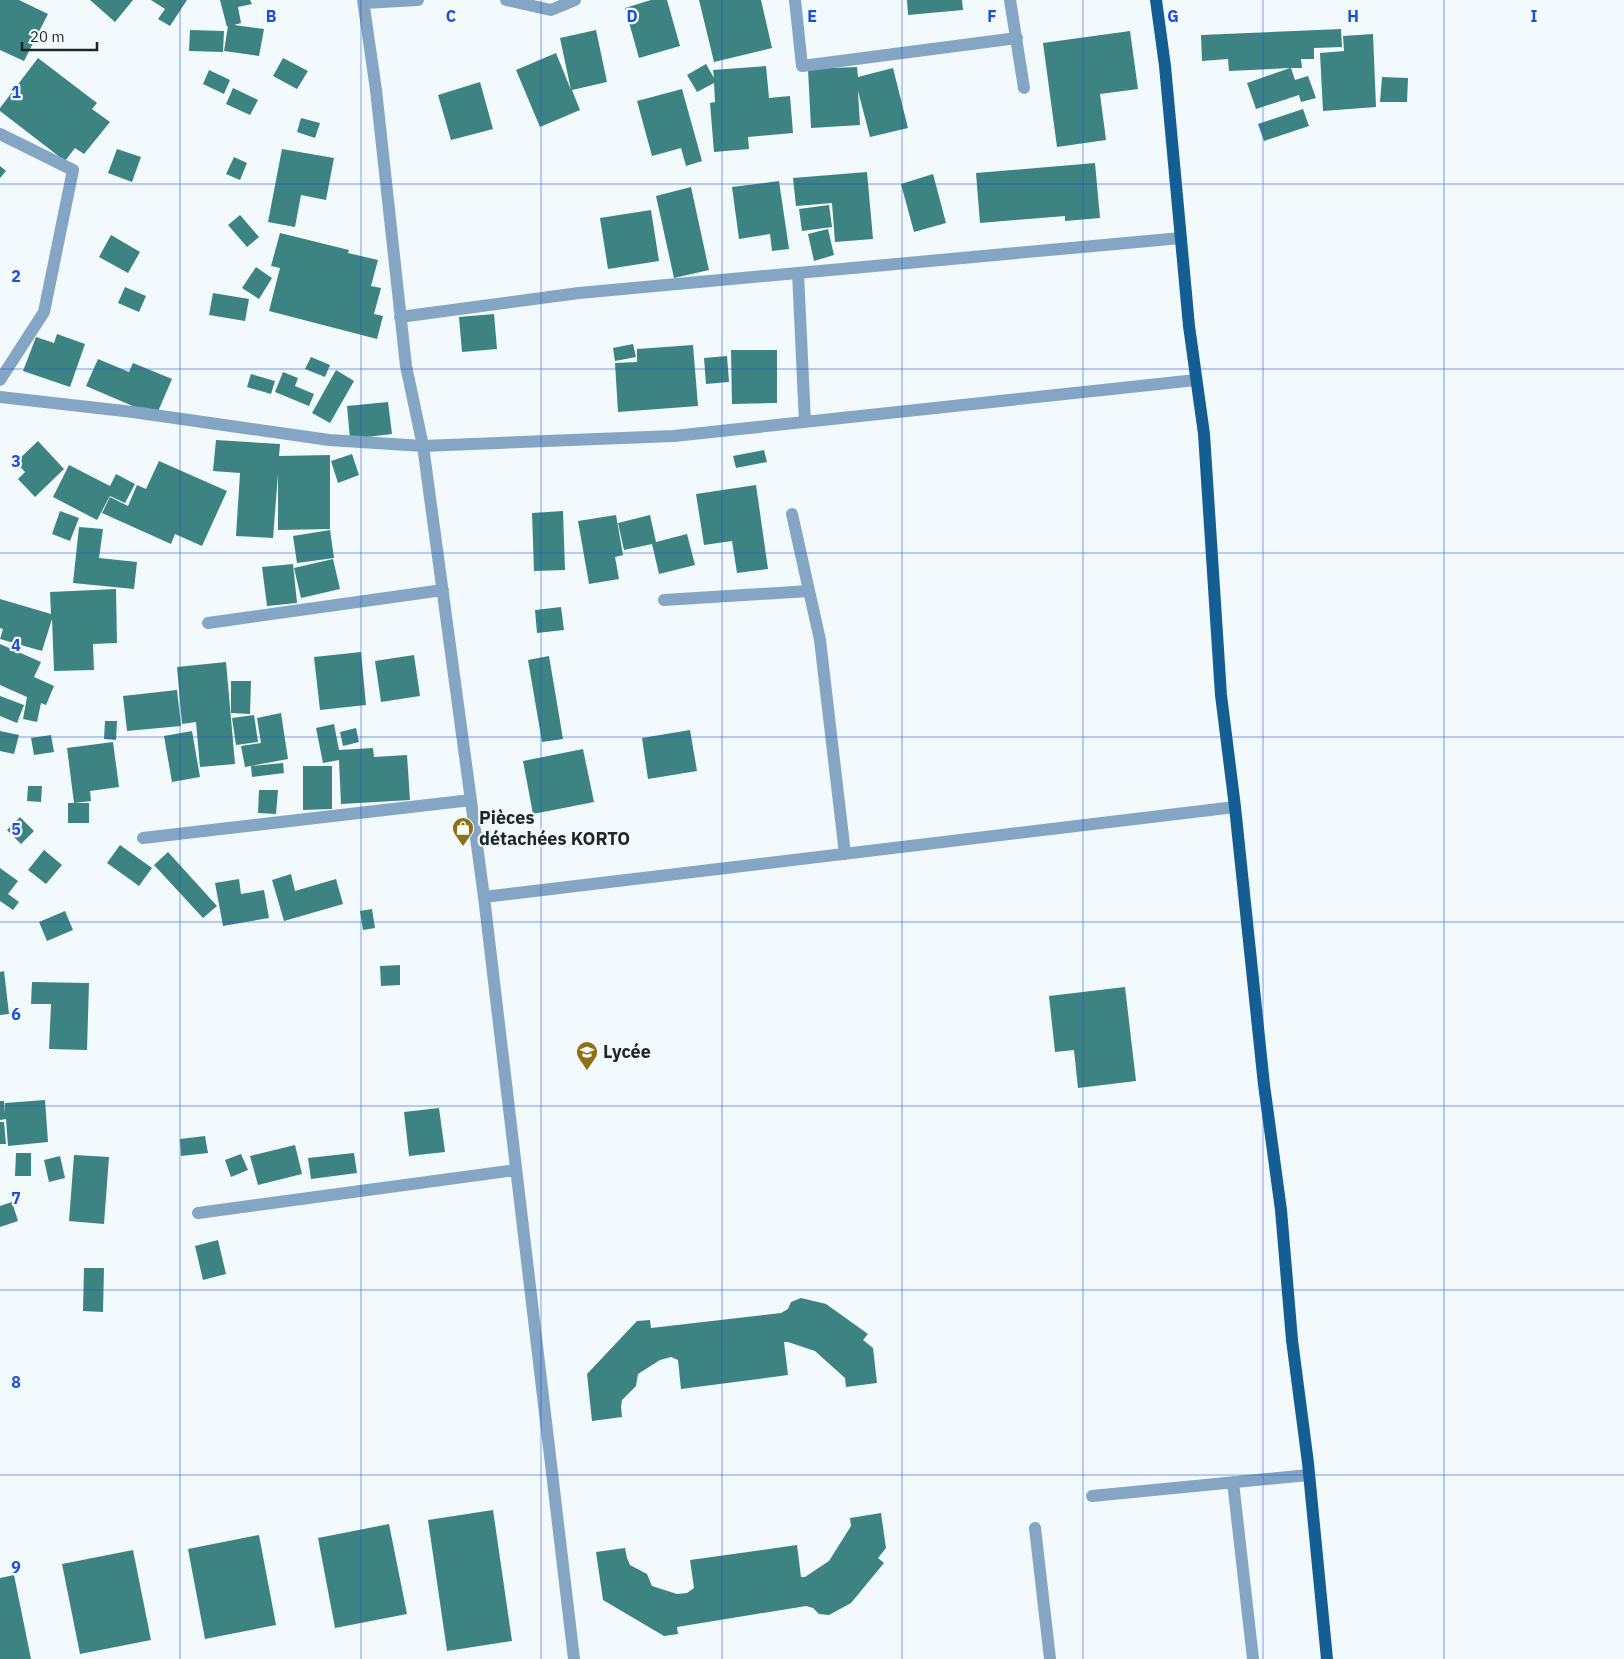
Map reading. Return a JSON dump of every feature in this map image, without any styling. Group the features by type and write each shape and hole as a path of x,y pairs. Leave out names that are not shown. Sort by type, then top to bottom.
{"main road":[{"path":"1156,0 1165,66 1189,326 1204,434 1221,695 1236,807 1264,1085 1282,1210 1292,1340 1309,1475 1327,1659"}],"street":[{"path":"418,0 363,1 376,90 406,366 423,446 484,897 574,1659"},
{"path":"506,0 551,10 575,0"},
{"path":"795,0 802,66 1017,38"},
{"path":"1010,0 1024,88"},
{"path":"0,134 73,170 44,312 0,380"},
{"path":"400,316 579,293 1182,238"},
{"path":"798,272 805,422"},
{"path":"0,397 133,412 329,440 423,446 674,436 1196,380"},
{"path":"792,514 820,640 845,854"},
{"path":"208,623 442,590"},
{"path":"664,600 809,591"},
{"path":"143,838 471,800"},
{"path":"484,897 1236,807"},
{"path":"198,1213 516,1170"},
{"path":"1092,1496 1309,1475"},
{"path":"1233,1482 1254,1659"},
{"path":"1035,1528 1050,1659"}],"building":[{"path":"0,0 19,0 48,14 24,61 0,50"},
{"path":"90,0 133,0 115,22"},
{"path":"151,0 187,0 170,26 158,19 165,9"},
{"path":"220,0 250,0 252,4 238,7 241,23 234,25 264,29 259,56 224,51 228,26"},
{"path":"651,0 667,0 680,46 639,58 625,8"},
{"path":"699,0 761,0 772,48 714,62"},
{"path":"907,0 962,0 963,10 908,15"},
{"path":"1341,29 1342,47 1314,48 1314,59 1301,59 1302,68 1291,68 1295,80 1308,76 1316,98 1301,102 1299,95 1256,109 1247,83 1290,68 1229,71 1228,59 1202,61 1201,35"},
{"path":"190,30 224,31 223,52 189,51"},
{"path":"596,30 607,82 572,90 580,110 540,127 516,70 556,53 571,90 560,38"},
{"path":"1130,31 1138,89 1100,94 1106,140 1057,147 1043,43"},
{"path":"1373,34 1376,107 1323,111 1320,53 1344,51 1343,36"},
{"path":"38,58 97,103 92,109 110,122 84,154 75,148 65,161 0,111 0,108"},
{"path":"283,58 308,71 297,89 273,76"},
{"path":"706,64 714,78 713,70 766,66 769,98 790,96 793,133 748,137 749,149 714,152 710,103 715,102 714,83 697,92 687,75"},
{"path":"857,67 858,77 893,68 908,128 870,137 858,91 860,125 811,128 808,69"},
{"path":"209,70 230,80 224,94 203,84"},
{"path":"1382,77 1408,78 1407,102 1380,102"},
{"path":"480,82 493,129 451,140 438,95"},
{"path":"233,88 258,100 250,115 226,104"},
{"path":"682,89 702,161 686,166 681,148 652,156 637,101"},
{"path":"1303,109 1309,126 1264,141 1258,124"},
{"path":"301,118 320,123 315,138 297,132"},
{"path":"117,149 141,157 132,182 108,173"},
{"path":"282,149 334,158 326,200 301,195 295,227 268,222"},
{"path":"234,157 247,163 240,180 226,174"},
{"path":"1095,163 1100,218 1065,221 1065,216 980,223 976,173"},
{"path":"0,166 6,171 0,178"},
{"path":"867,172 873,239 835,242 832,203 796,206 793,178"},
{"path":"933,174 946,223 914,232 901,184"},
{"path":"779,181 789,249 772,251 770,234 739,239 732,187"},
{"path":"691,187 709,270 674,278 656,196"},
{"path":"829,205 832,227 802,231 799,209"},
{"path":"651,210 659,261 608,269 600,218"},
{"path":"240,215 259,237 247,247 228,225"},
{"path":"828,229 834,255 814,261 808,234"},
{"path":"280,233 349,250 348,253 378,260 371,286 381,288 374,314 383,316 377,339 269,311 280,268 271,266"},
{"path":"111,235 140,252 128,273 99,257"},
{"path":"256,267 272,278 259,299 242,288"},
{"path":"125,287 146,296 139,312 118,303"},
{"path":"213,293 249,299 245,321 209,315"},
{"path":"494,314 497,349 462,352 459,317"},
{"path":"57,334 85,344 70,387 23,371 36,337 54,343"},
{"path":"633,344 636,357 615,361 613,348"},
{"path":"693,345 698,406 618,412 615,363 637,362 637,349"},
{"path":"731,350 777,350 777,403 732,404"},
{"path":"727,356 729,382 706,384 704,358"},
{"path":"311,357 330,365 325,377 305,369"},
{"path":"98,359 129,372 133,363 172,379 156,416 86,386"},
{"path":"336,370 354,381 330,423 312,413"},
{"path":"283,372 298,378 295,386 314,394 309,406 275,392"},
{"path":"251,374 275,381 271,394 247,387"},
{"path":"388,402 392,434 350,439 347,406"},
{"path":"216,440 280,444 279,456 330,455 330,529 278,530 278,474 273,538 236,536 240,473 213,471"},
{"path":"38,441 64,469 35,497 18,479 25,472 16,462"},
{"path":"764,450 767,462 736,468 733,456"},
{"path":"352,454 359,475 338,483 331,461"},
{"path":"159,461 227,491 202,546 175,534 171,544 102,513 110,497 128,506 137,485 146,489"},
{"path":"69,465 110,486 116,474 135,484 125,503 110,496 111,494 97,520 53,497"},
{"path":"756,485 768,569 737,573 732,541 704,545 696,494"},
{"path":"60,511 79,518 70,541 52,534"},
{"path":"563,511 565,570 534,571 532,513"},
{"path":"616,515 623,555 615,557 619,579 589,584 578,521"},
{"path":"650,515 656,542 687,534 695,565 659,574 652,544 624,550 618,523"},
{"path":"79,527 103,529 99,558 137,562 134,589 73,583"},
{"path":"330,530 334,558 297,563 293,536"},
{"path":"333,559 340,589 301,598 294,568"},
{"path":"293,564 297,603 267,606 262,567"},
{"path":"116,589 117,643 93,644 94,670 54,671 52,619 42,651 0,639 3,629 0,628 0,599 51,614 50,592"},
{"path":"561,607 564,630 537,633 535,610"},
{"path":"0,644 41,662 34,677 54,686 46,705 41,703 37,722 23,719 27,697 0,685"},
{"path":"361,652 366,705 320,710 314,657"},
{"path":"414,655 420,696 381,702 375,661"},
{"path":"549,656 563,739 542,742 528,660"},
{"path":"226,662 235,764 200,767 196,722 182,724 177,667"},
{"path":"231,681 251,681 250,714 231,713"},
{"path":"177,690 181,726 127,731 123,696"},
{"path":"0,696 24,705 17,723 0,716"},
{"path":"281,713 288,759 245,767 241,746 261,743 257,718"},
{"path":"254,715 258,742 236,745 232,718"},
{"path":"105,721 117,721 116,740 104,739"},
{"path":"334,724 339,750 373,748 374,757 407,755 410,800 341,804 339,760 323,763 316,728"},
{"path":"356,728 359,742 343,746 340,732"},
{"path":"690,730 697,771 648,779 642,738"},
{"path":"0,731 19,735 14,754 0,751"},
{"path":"192,731 200,777 172,782 164,736"},
{"path":"51,735 54,752 34,755 31,738"},
{"path":"113,742 119,787 90,791 91,801 74,803 67,748"},
{"path":"583,749 594,802 533,814 523,761"},
{"path":"283,763 284,773 252,777 251,766"},
{"path":"303,766 332,766 332,809 303,810"},
{"path":"28,786 42,786 41,802 27,801"},
{"path":"259,790 278,790 276,814 258,813"},
{"path":"68,803 89,803 89,823 68,823"},
{"path":"20,817 34,831 21,844 7,830"},
{"path":"120,845 152,868 139,886 107,863"},
{"path":"44,850 62,865 46,884 28,870"},
{"path":"168,852 217,906 203,918 154,865"},
{"path":"0,868 18,881 8,894 19,902 13,910 0,901"},
{"path":"291,874 295,891 336,879 343,904 284,921 272,880"},
{"path":"239,879 241,894 264,890 269,918 223,926 215,883"},
{"path":"372,909 375,928 363,930 360,911"},
{"path":"65,911 73,930 47,941 39,922"},
{"path":"400,965 400,985 381,986 380,966"},
{"path":"4,971 9,1014 0,1015 0,972"},
{"path":"32,982 89,983 87,1050 49,1049 51,1004 31,1004"},
{"path":"1125,987 1136,1081 1078,1088 1074,1050 1055,1052 1049,996"},
{"path":"45,1100 48,1142 8,1146 6,1119 0,1120 0,1101 4,1101 5,1114 5,1103"},
{"path":"439,1108 445,1152 409,1156 404,1112"},
{"path":"0,1122 4,1122 6,1144 0,1144"},
{"path":"205,1136 208,1153 181,1156 180,1139"},
{"path":"295,1145 302,1174 258,1185 250,1156"},
{"path":"16,1153 31,1153 31,1176 15,1176"},
{"path":"354,1153 357,1173 311,1179 308,1158"},
{"path":"241,1154 248,1170 231,1177 225,1160"},
{"path":"74,1155 109,1157 104,1224 69,1221"},
{"path":"60,1156 65,1178 49,1182 44,1160"},
{"path":"12,1202 18,1221 0,1227 0,1206"},
{"path":"218,1240 226,1274 203,1280 195,1246"},
{"path":"84,1268 104,1268 103,1312 83,1311"},
{"path":"801,1298 826,1304 868,1334 863,1340 873,1348 877,1383 846,1387 845,1378 815,1351 784,1342 788,1375 681,1389 678,1360 671,1357 660,1360 638,1374 636,1386 622,1400 622,1417 592,1421 587,1374 637,1321 650,1320 651,1328 781,1313 788,1309 791,1302"},
{"path":"493,1510 512,1641 447,1651 428,1520"},
{"path":"881,1513 886,1548 878,1558 884,1563 851,1603 829,1615 819,1614 813,1608 806,1606 677,1627 678,1634 664,1636 603,1600 596,1552 625,1548 630,1565 647,1574 652,1586 677,1594 687,1593 694,1588 690,1560 797,1545 801,1577 805,1577 829,1561 851,1526 850,1518"},
{"path":"389,1524 407,1614 335,1628 318,1538"},
{"path":"259,1535 276,1625 205,1639 188,1549"},
{"path":"133,1550 151,1640 80,1654 62,1564"},
{"path":"14,1575 31,1659 0,1659 0,1578"}],"place":[{"name":"Pièces détachées KORTO","path":"463,847"},
{"name":"Lycée","path":"587,1071"}]}
